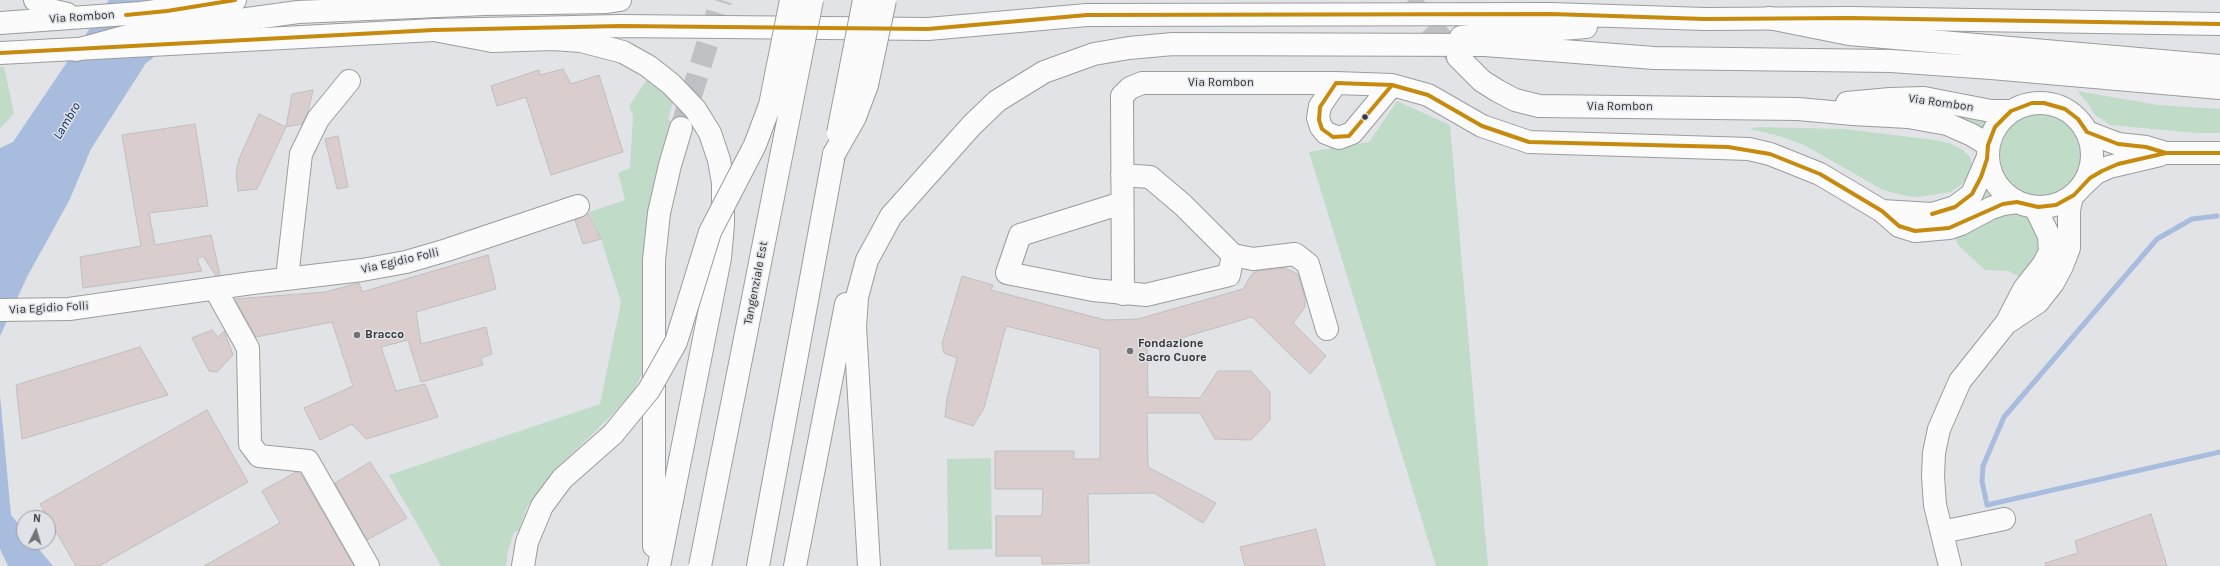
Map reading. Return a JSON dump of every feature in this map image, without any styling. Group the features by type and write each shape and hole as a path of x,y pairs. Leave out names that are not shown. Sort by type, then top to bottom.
{"main road":[{"path":"35,0 50,10 89,17"},
{"name":"Via Rombon","path":"0,23 188,8 235,0"},
{"path":"168,37 298,12 484,4 607,2 620,0"},
{"path":"523,566 527,542 542,506 562,479 613,434 630,414 649,390 676,342 710,232 755,145 765,118 776,78 791,0"},
{"name":"Tangenziale Est","path":"700,566 812,0"},
{"path":"758,566 864,0"},
{"path":"834,154 855,117 867,85 885,0"},
{"path":"0,53 76,50 131,35 168,37 620,26 928,29 1088,15 1551,14 1705,18 2180,21 2220,24"},
{"path":"1398,44 1478,35 1705,18"},
{"path":"1769,18 1849,34 2220,66"},
{"path":"434,30 492,41 553,39 581,41 623,52 648,66 671,84 695,109 710,133 719,160 723,184 721,251 701,359 659,566"},
{"path":"868,566 855,327 861,278 876,241 891,216 972,125 997,101 1044,72 1094,54 1122,49 1172,44 1485,45 1654,58 1891,62 1992,68 2220,88"},
{"name":"Via Rombon","path":"1458,57 1482,81 1498,91 1516,100 1539,106 1798,109 1908,117 1940,122 1963,130 1988,152 1995,127 2011,111"},
{"path":"287,278 301,154 318,119 349,81"},
{"path":"2132,81 2220,96"},
{"name":"Via Rombon","path":"1122,174 1122,96 1130,88 1142,83 1336,83 1392,85 1428,95 1482,126 1529,142 1728,147 1770,154 1820,174 1882,211 1899,226 1915,231 1925,231 1961,224 1991,208 2003,204 2026,205"},
{"path":"1336,83 1320,106 1318,118 1320,125 1326,134 1339,138 1352,133 1392,85"},
{"name":"Via Rombon","path":"1798,109 1906,98 1943,101 1991,111 2011,111 2032,103 2054,105 2065,109 2078,119 2087,132 2091,146 2092,159 2089,172 2076,192"},
{"path":"794,566 828,388 853,272 868,233 892,198 944,145 972,125"},
{"path":"654,566 654,260 659,213 670,165 681,128"},
{"path":"2087,132 2118,144 2146,146 2166,153"},
{"path":"1882,211 1932,214 1955,207 1972,194 1988,152"},
{"path":"1988,152 1991,174 1996,184 2006,195 2026,205 2056,205 2076,192 2096,174 2109,167 2166,153 2220,153"},
{"path":"1123,294 1122,174 1150,177 1183,205 1233,254 1253,259 1295,254 1308,264 1327,329"},
{"path":"2007,322 2038,302 2053,283 2069,248 2076,192"},
{"path":"1122,203 1020,235 1007,272 1093,290 1146,295 1228,275 1233,254"},
{"path":"1950,566 1935,505 1933,476 1934,453 1940,429 1960,381 2007,322 2024,290 2043,265 2050,252 2049,236 2026,205"},
{"name":"Via Egidio Folli","path":"0,310 69,310 287,278 328,275 406,262 578,206"},
{"path":"217,288 219,296 248,348 250,444 260,456 308,461 368,566"},
{"path":"1942,532 2004,519"}],"green space":[{"path":"0,67 4,67 14,113 0,129"},
{"path":"648,78 674,99 668,119 671,121 657,178 644,370 634,390 615,412 554,471 527,507 519,531 514,532 508,551 506,566 441,566 389,475 600,404 621,302 601,239 589,212 625,200 618,173 630,168 633,115 629,106"},
{"path":"2077,91 2158,105 2220,109 2220,133 2197,133 2110,125 2095,115 2087,102"},
{"path":"1397,101 1450,125 1488,566 1436,566 1309,152 1369,142"},
{"path":"1947,109 1991,121 1985,131 1957,118"},
{"path":"2041,114 2057,117 2070,126 2079,139 2082,155 2079,171 2070,184 2057,193 2041,196 2025,193 2012,184 2003,171 2000,155 2003,139 2012,126 2025,117"},
{"path":"1758,127 1844,129 1949,143 1963,150 1970,157 1972,165 1970,175 1962,184 1951,192 1919,197 1907,196 1883,190 1804,145 1779,136 1749,129"},
{"path":"1987,189 1995,194 1995,197 1963,210 1981,197"},
{"path":"2011,209 2029,218 2043,248 2023,279 2009,271 1985,270 1958,245 1954,235"},
{"path":"991,458 992,549 948,550 947,459"}],"water":[{"name":"Lambro","path":"109,0 193,0 152,59 146,63 91,149 69,201 27,277 0,336 0,148 13,142"},
{"path":"0,395 11,515 16,521 16,550 40,550 53,566 8,566 0,549"}],"building":[{"path":"563,69 571,84 599,75 623,152 551,175 526,97 497,106 491,86 539,70 540,75"},
{"path":"313,90 308,112 302,124 286,127 292,94"},
{"path":"259,114 286,127 257,189 238,191 236,173 239,159"},
{"path":"195,124 208,206 149,213 155,245 211,235 220,275 216,276 203,256 197,259 202,271 83,288 80,257 141,246 122,135"},
{"path":"338,136 348,187 337,189 325,139"},
{"path":"588,213 601,239 583,244 575,220"},
{"path":"488,255 496,289 416,312 421,344 486,327 492,354 481,358 483,365 421,382 408,340 381,347 396,391 425,384 438,417 366,439 352,424 320,440 304,408 353,386 332,322 256,337 235,299 325,292 359,283 362,292"},
{"path":"1285,268 1298,274 1305,299 1305,307 1293,323 1326,356 1310,374 1252,317 1147,348 1148,397 1200,398 1218,371 1251,371 1270,392 1270,420 1251,440 1215,439 1200,413 1147,413 1148,467 1216,503 1203,523 1154,493 1088,494 1089,563 1042,564 1042,556 996,556 996,516 1042,516 1043,489 995,489 995,451 1074,451 1074,459 1100,459 1100,349 1006,326 984,408 973,426 945,417 947,398 957,358 944,353 942,344 962,276 993,285 991,290 1105,320 1138,319 1243,289 1252,274 1257,271"},
{"path":"212,330 218,337 224,331 233,355 217,372 209,371 192,338"},
{"path":"140,347 168,395 22,439 16,385"},
{"path":"207,410 248,482 99,566 76,566 56,532 56,510 43,510 40,504"},
{"path":"370,462 407,518 367,540 335,483"},
{"path":"296,472 300,473 354,566 204,566 280,523 262,491"},
{"path":"2151,514 2167,566 2046,566 2045,563 2078,553 2075,541"},
{"path":"1316,529 1325,566 1245,566 1240,547"}],"waterway":[{"path":"2217,216 2192,219 2157,239 2004,417 1983,466 1982,481 1987,505 2220,452"}],"tunnel":[{"path":"681,128 721,0"},
{"path":"1409,0 1458,57"}],"transit line":[{"path":"126,15 167,11 235,0"},
{"path":"0,53 434,30 620,26 928,29 1087,15 1551,14 1705,19 1850,18 2220,24"},
{"path":"1336,83 1392,85 1349,136 1333,137 1322,129 1319,120 1320,107 1336,83"},
{"path":"1392,85 1428,95 1482,126 1529,142 1728,147 1770,154 1820,174 1882,211 1899,226 1915,231 1949,228 2003,204 2017,202 2038,207 2056,205 2074,195 2090,178 2102,171 2118,164 2166,153"},
{"path":"1932,214 1955,207 1972,194 1981,177 1987,159 1988,145 1995,127 2011,111 2032,103 2044,103 2065,109 2078,119 2087,132 2118,144 2146,147 2166,153 2220,153"}],"place":[{"name":"Bracco","path":"357,335"},
{"name":"Fondazione Sacro Cuore","path":"1130,351"}]}
